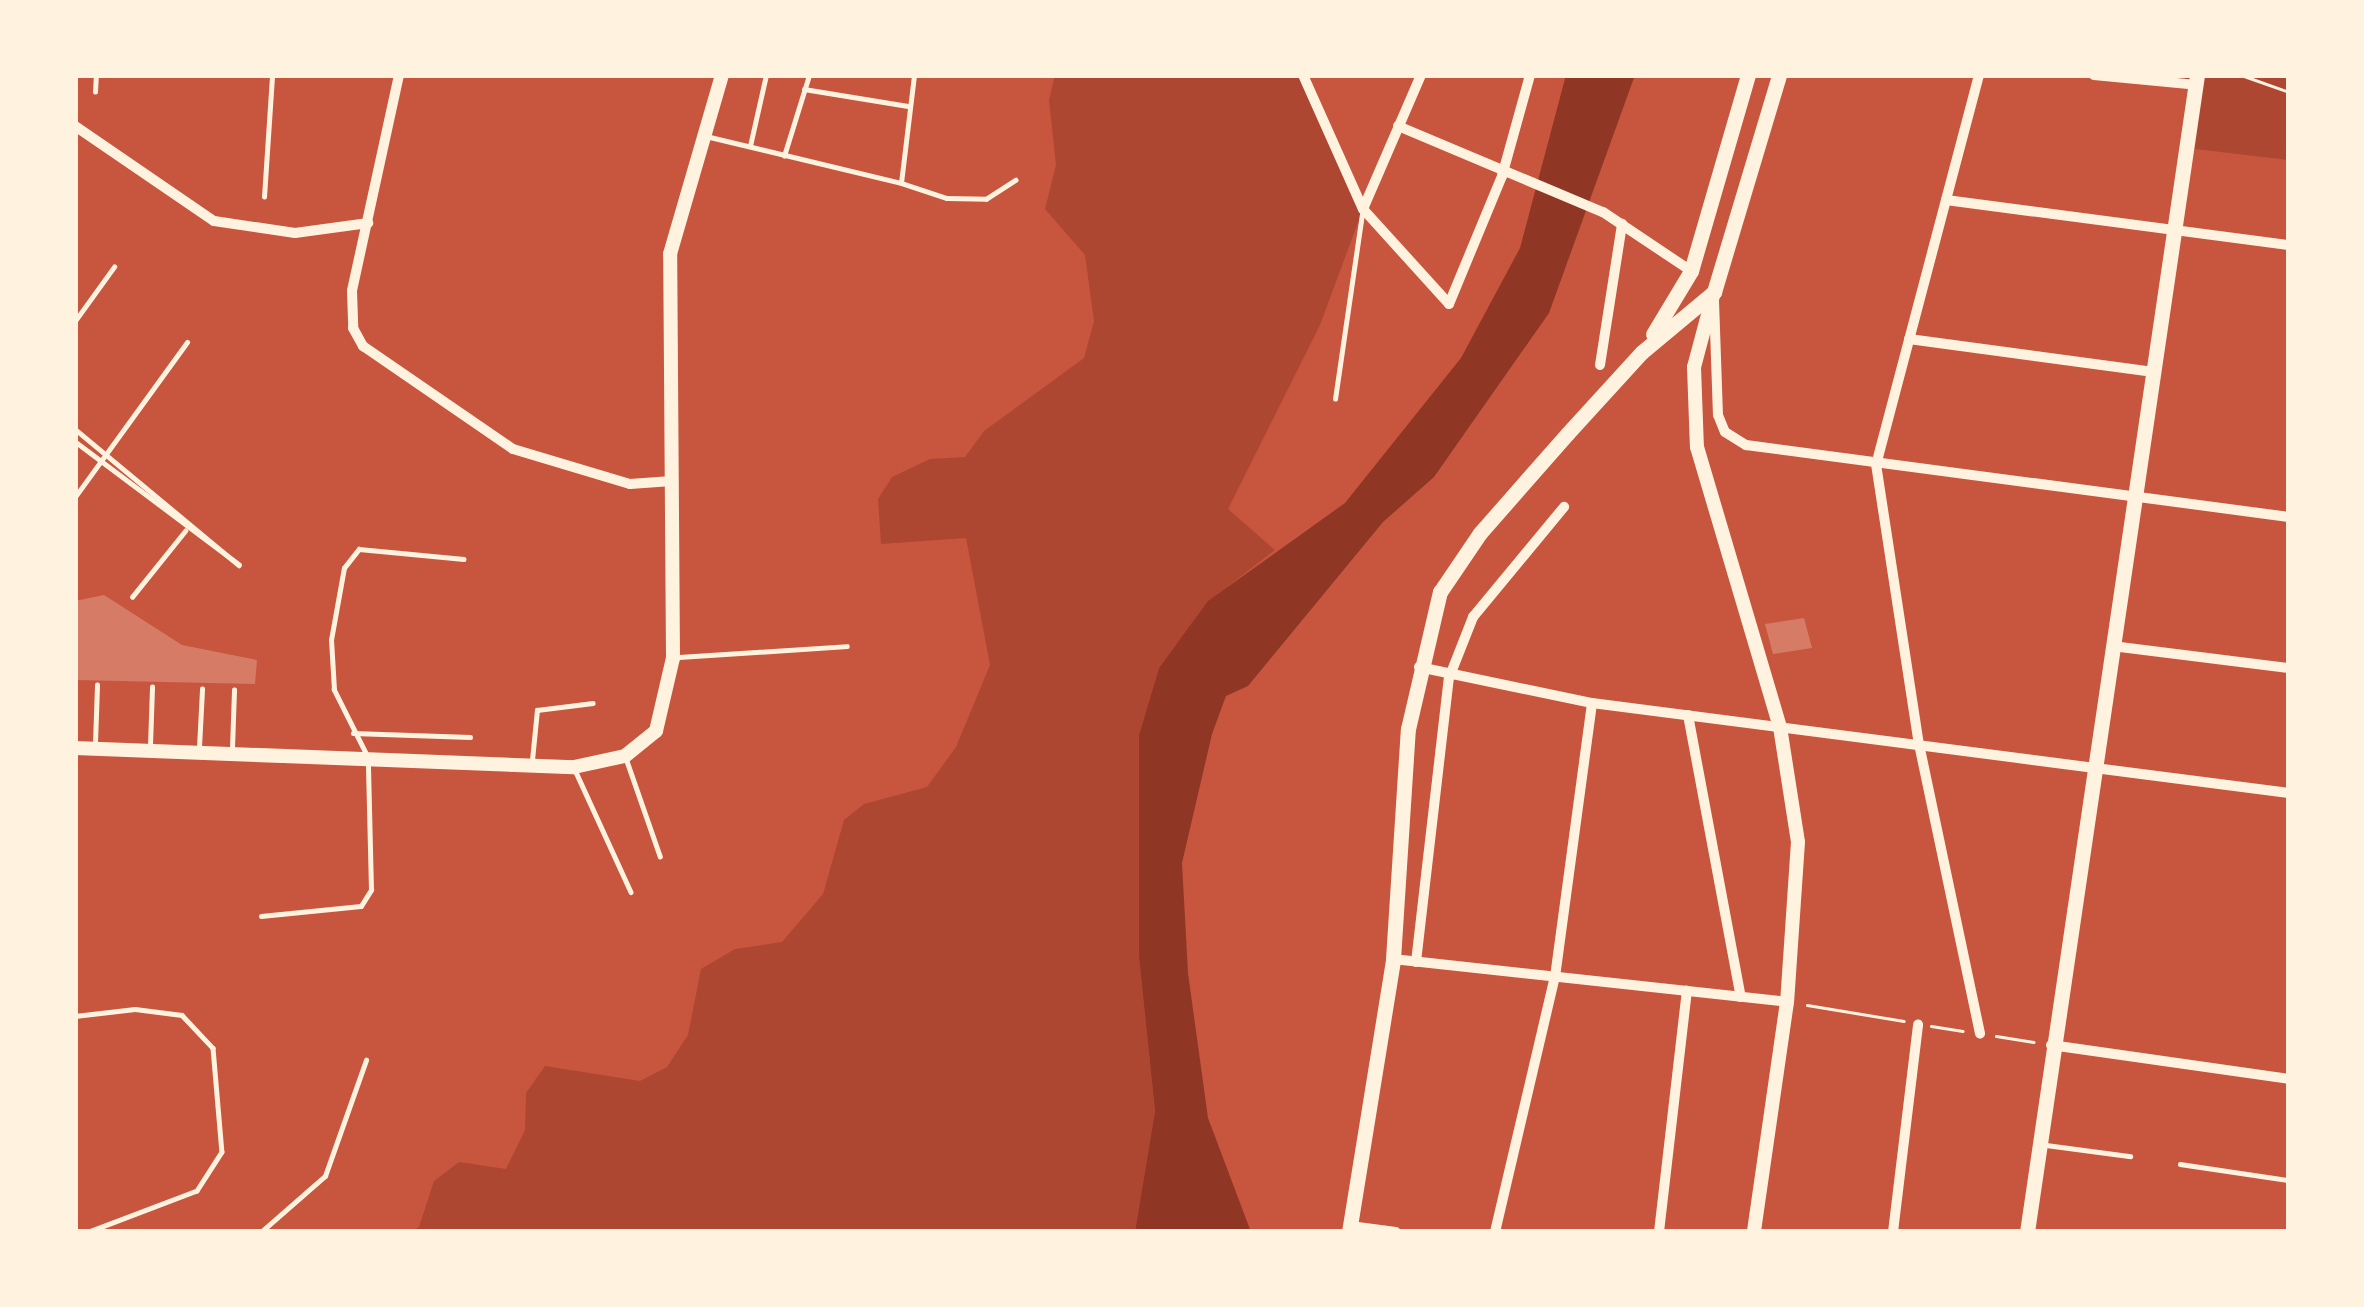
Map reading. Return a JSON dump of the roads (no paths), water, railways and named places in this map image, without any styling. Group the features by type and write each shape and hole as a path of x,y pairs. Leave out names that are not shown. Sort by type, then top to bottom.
{"main road":[{"path":"1642,352 1690,272 1748,75"},
{"path":"1350,1229 1393,959 1419,667 1440,592 1465,552 1642,352 1714,292 1779,75"},
{"path":"2027,1232 2089,769 2197,80"}],"street":[{"path":"399,75 352,292 363,346 513,449 630,484 672,481"},
{"path":"75,748 574,766 625,756 642,744 667,709 673,658 670,254 722,75"},
{"path":"1303,75 1363,209 1443,302 1456,303 1502,176 1530,75"},
{"path":"1363,209 1421,75"},
{"path":"1979,75 1876,464 1919,744 1981,1034"},
{"path":"2094,75 2197,80"},
{"path":"75,125 214,221 295,233 368,224"},
{"path":"1398,126 1502,176 1603,212 1690,272"},
{"path":"1946,200 2289,245"},
{"path":"1600,365 1622,224"},
{"path":"1714,292 1725,431 1746,445 2132,500 2289,517"},
{"path":"1714,292 1694,367 1697,447 1780,727 1798,842 1787,1002 1754,1232"},
{"path":"1909,339 2152,372"},
{"path":"1416,962 1449,678 1473,617 1564,507"},
{"path":"2108,645 2289,668"},
{"path":"1419,667 1449,678 1592,703 2289,793"},
{"path":"1495,1232 1555,977 1592,703"},
{"path":"1688,716 1741,997"},
{"path":"1393,959 1787,1002"},
{"path":"1659,1232 1687,992"},
{"path":"1893,1232 1918,1024"},
{"path":"2051,1045 2289,1079"},
{"path":"1350,1229 1396,1232"}],"lane":[{"path":"95,92 96,75"},
{"path":"264,197 272,75"},
{"path":"749,148 766,75"},
{"path":"784,156 808,75"},
{"path":"901,183 914,75"},
{"path":"804,89 908,106"},
{"path":"704,135 947,198 986,199 1015,180"},
{"path":"1335,399 1363,209"},
{"path":"75,321 114,267"},
{"path":"75,497 188,342"},
{"path":"75,430 239,565 75,442"},
{"path":"133,597 186,529"},
{"path":"261,916 361,907 371,890 368,759 334,691 332,657 344,568 359,549 464,559"},
{"path":"673,658 847,646"},
{"path":"95,748 98,685"},
{"path":"150,751 152,687"},
{"path":"199,752 202,689"},
{"path":"232,754 234,690"},
{"path":"532,765 537,710 593,703"},
{"path":"353,733 470,737"},
{"path":"625,756 660,856"},
{"path":"574,766 631,892"},
{"path":"75,1016 135,1010 182,1015 213,1048 222,1152 197,1191 89,1232"},
{"path":"261,1232 325,1176 366,1060"},
{"path":"2038,1144 2130,1156"},
{"path":"2180,1163 2289,1180"}]}
